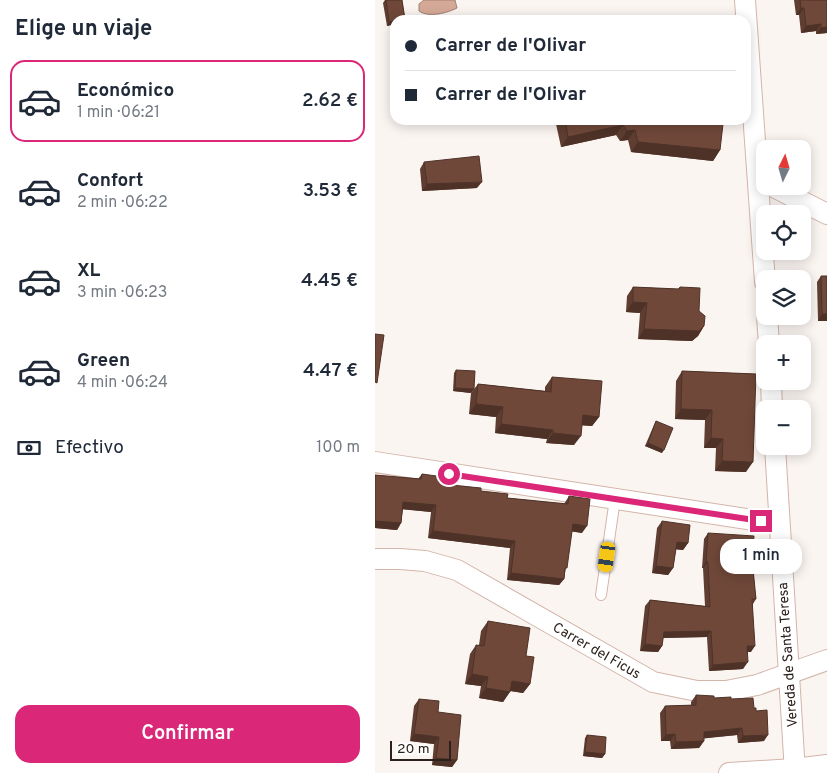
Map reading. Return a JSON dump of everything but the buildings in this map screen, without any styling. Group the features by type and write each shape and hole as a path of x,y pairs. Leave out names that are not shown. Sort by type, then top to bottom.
{"street":[{"path":"745,0 747,15"},
{"path":"751,55 760,140"},
{"path":"765,195 765,270"},
{"path":"790,195 827,214"},
{"name":"Vereda de Santa Teresa","path":"775,455 795,771"},
{"path":"375,462 779,524"},
{"name":"Carrer del Ficus","path":"375,559 425,561 457,570 653,682 697,691 726,691 757,685 827,660"},
{"path":"729,773 795,771 827,765"}],"lane":[{"path":"601,595 615,499"}],"shaded area":[{"path":"424,0 455,0 457,8 438,14 423,13 419,11 419,4"}],"route":[{"path":"449,474 761,521"}]}
